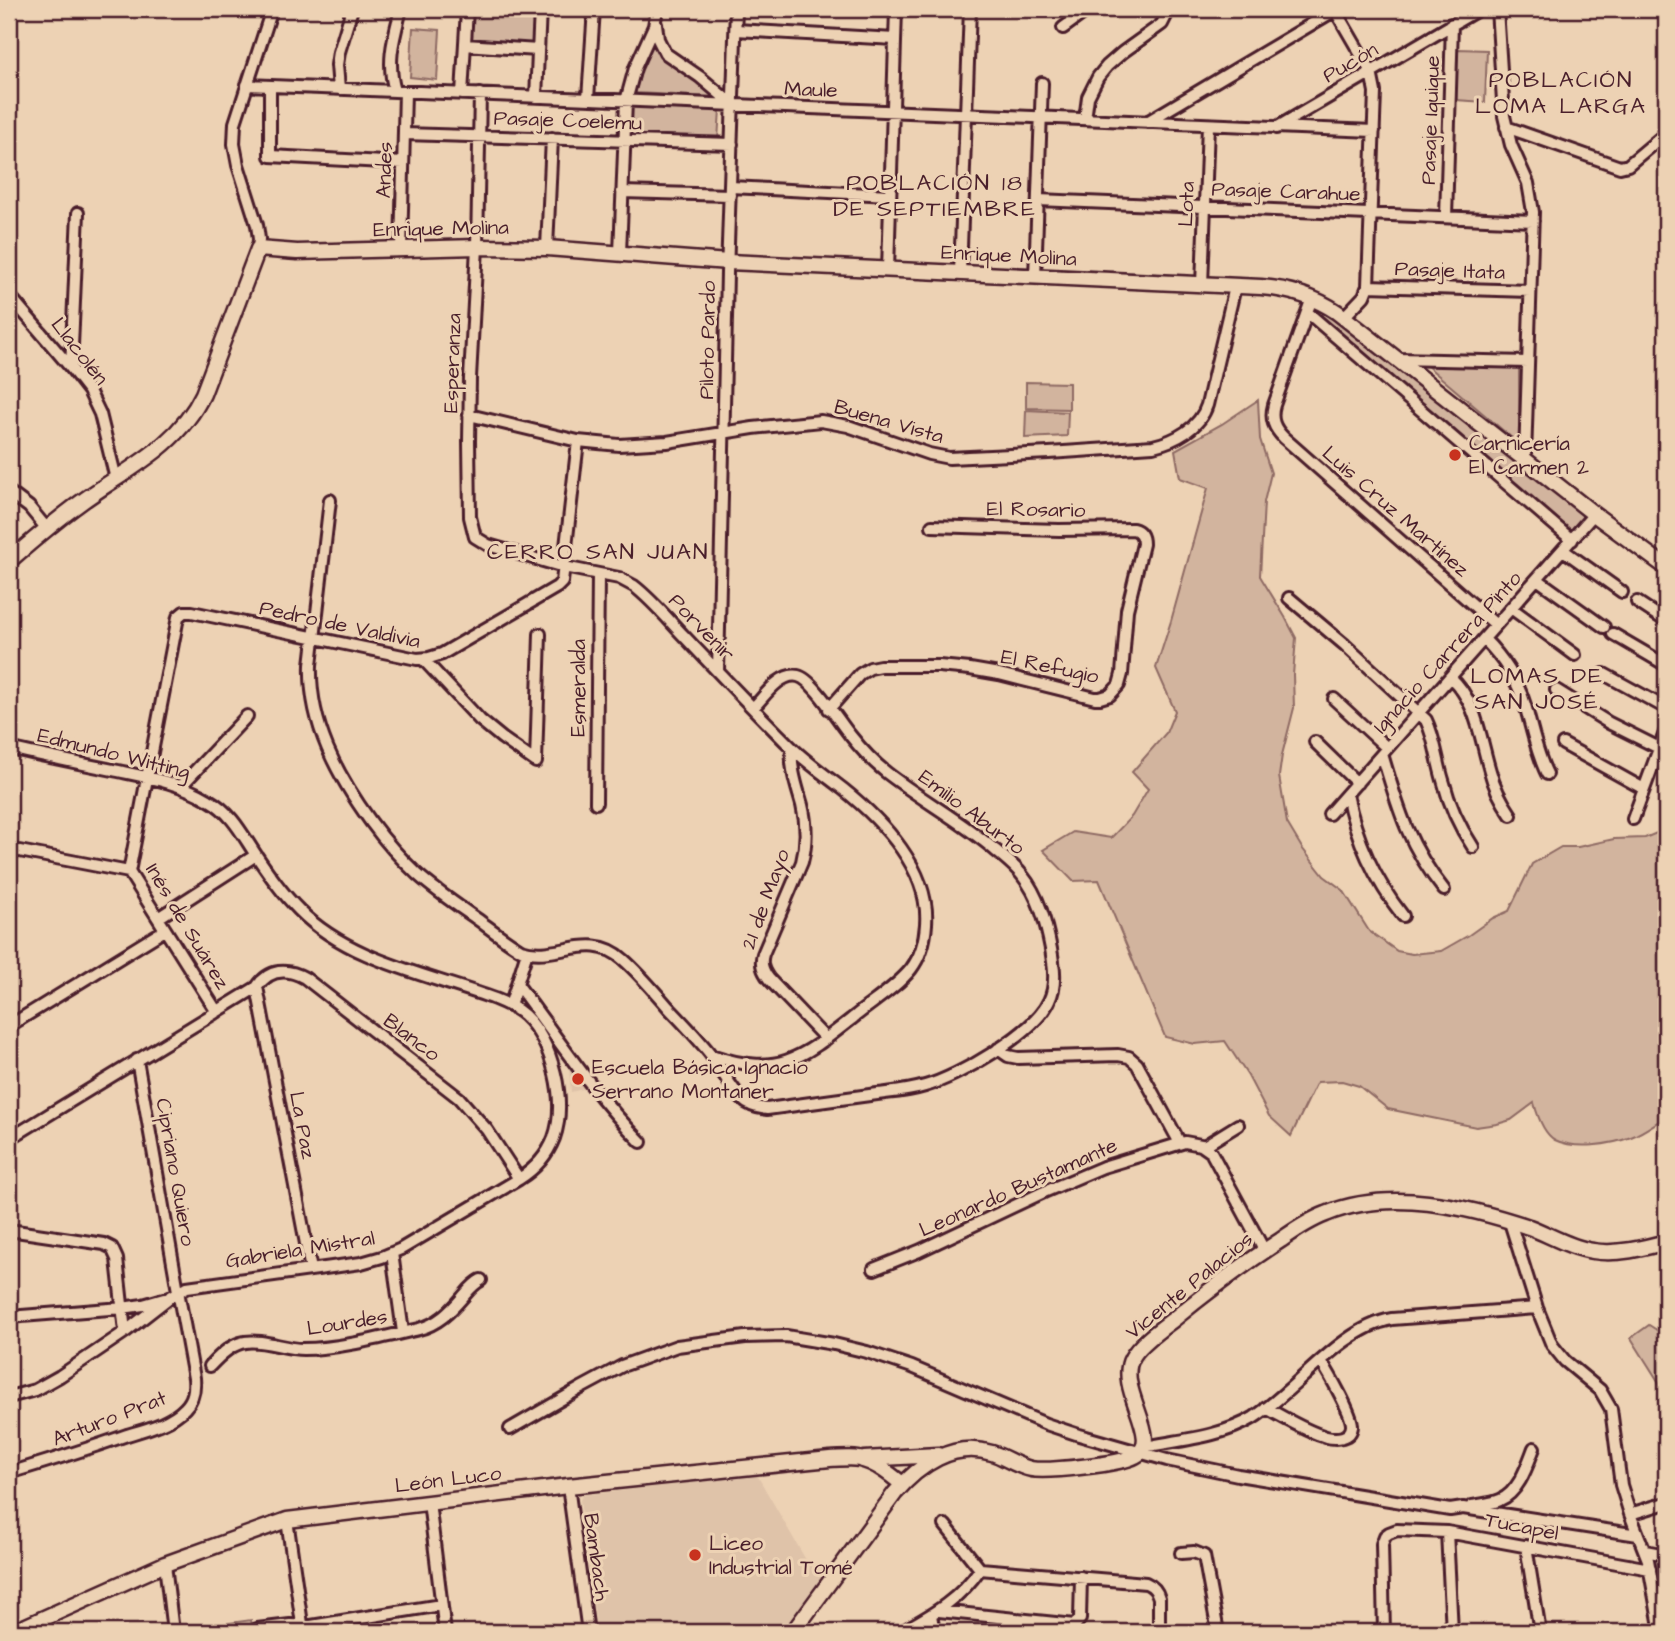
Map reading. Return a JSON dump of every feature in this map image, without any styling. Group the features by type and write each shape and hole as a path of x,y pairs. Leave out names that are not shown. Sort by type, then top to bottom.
{"main road":[{"name":"Enrique Molina","path":"258,249 293,252 477,247 548,248 728,262 1281,289 1309,305 1330,307 1344,317 1594,514 1666,567"},
{"path":"9,561 81,502 165,445 183,427 207,385 258,249"},
{"name":"Vicente Palacios","path":"1143,1449 1146,1434 1133,1400 1128,1377 1129,1364 1134,1354 1178,1315 1264,1251 1317,1217 1364,1204 1429,1203 1452,1206 1510,1222 1595,1251 1623,1251 1666,1241"},
{"path":"858,1459 946,1454 967,1450 986,1451 1023,1467 1040,1470 1119,1461 1133,1457 1143,1449"},
{"path":"793,1632 902,1484 921,1467 946,1454"},
{"name":"León Luco","path":"13,1632 165,1564 287,1520 568,1486 831,1459 858,1459 878,1467 902,1484"}],"street":[{"path":"258,249 259,232 234,144 235,123 271,9"},
{"path":"339,89 339,52 352,9"},
{"name":"Andes","path":"401,9 391,53 390,73 400,91 404,134 401,249"},
{"path":"462,94 467,9"},
{"path":"536,97 540,9"},
{"path":"589,99 594,9"},
{"name":"Piloto Pardo","path":"718,672 736,9"},
{"path":"888,270 896,9"},
{"path":"960,274 970,9"},
{"path":"1063,29 1089,9"},
{"path":"1085,120 1088,97 1098,77 1123,52 1162,24 1166,9"},
{"path":"1147,122 1336,9 1371,72 1375,86 1368,286 1364,296 1344,317"},
{"name":"Pucón","path":"1276,128 1479,9"},
{"path":"1497,9 1504,116 1511,145 1528,183 1532,202 1525,458"},
{"path":"620,254 626,101 635,68 657,13"},
{"path":"657,13 658,39 665,53 708,83 733,105"},
{"name":"Pasaje Iquique","path":"1446,217 1452,24"},
{"path":"736,30 895,39"},
{"path":"465,45 538,50"},
{"path":"1035,277 1042,83"},
{"name":"Maule","path":"247,85 1374,131"},
{"path":"270,86 270,156 403,163"},
{"name":"Esperanza","path":"480,94 477,247 469,415 472,528 475,537 488,545 564,567"},
{"name":"Lota","path":"1202,285 1209,125"},
{"path":"1506,127 1620,167 1628,165 1666,133"},
{"name":"Pasaje Coelemu","path":"404,134 732,144"},
{"path":"548,248 552,138"},
{"path":"622,192 730,191 890,195"},
{"name":"Pasaje Carahue","path":"1038,200 1533,221"},
{"path":"71,368 78,213"},
{"name":"Pasaje Itata","path":"1368,286 1530,291"},
{"name":"Buena Vista","path":"469,415 604,445 676,441 801,423 832,422 949,458 1159,445 1193,427 1205,411 1235,287"},
{"name":"Llacolén","path":"9,295 89,391 97,407 116,479"},
{"name":"Luis Cruz Martínez","path":"1309,305 1274,405 1273,424 1281,435 1496,625"},
{"name":"Enrique Molina","path":"1309,305 1572,540"},
{"path":"1397,359 1528,362"},
{"path":"423,659 449,650 562,583 578,441"},
{"path":"9,492 29,507 47,529"},
{"path":"330,500 311,681 315,712 327,750 350,793 392,848 419,876 516,947 527,952 510,1006"},
{"name":"Ignacio Carrera Pinto","path":"1329,814 1594,514"},
{"name":"El Rosario","path":"932,526 1059,530 1133,529 1139,532"},
{"name":"El Refugio","path":"829,709 860,674 880,666 970,669 1095,698 1110,695 1119,685 1122,674 1128,610 1143,544 1139,532"},
{"path":"1563,550 1622,592"},
{"name":"Porvenir","path":"564,567 620,578 641,591 792,749 854,799 887,832 916,872 925,899 924,940 912,968 826,1039 796,1058 771,1066 746,1064 711,1055"},
{"name":"Esmeralda","path":"596,803 598,574"},
{"path":"1537,579 1608,631 1666,665"},
{"path":"1289,598 1419,712 1429,727 1451,806 1473,847"},
{"path":"1637,602 1666,621"},
{"path":"1511,608 1575,655"},
{"name":"Pedro de Valdivia","path":"182,613 192,612 423,659 480,720 537,762 540,634"},
{"name":"Inés de Suárez","path":"182,613 176,621 129,872 217,1012"},
{"path":"1484,639 1504,662 1521,692 1547,774"},
{"path":"1604,674 1666,708"},
{"name":"Emilio Aburto","path":"527,952 588,946 612,951 635,971 711,1055 741,1098 752,1105 767,1109 914,1089 937,1082 998,1049 1032,1023 1047,1006 1052,993 1052,951 1042,912 1026,880 1017,869 967,828 877,764 850,736 810,682 802,677 788,676 779,681 752,708"},
{"path":"1450,677 1470,704 1495,786 1511,815"},
{"path":"1556,690 1600,718 1659,748"},
{"path":"1334,699 1385,751 1405,825 1425,864 1444,890"},
{"path":"181,786 247,716"},
{"path":"1633,819 1666,730"},
{"path":"1315,742 1357,782"},
{"path":"1563,744 1644,789"},
{"name":"Edmundo Witting","path":"9,748 181,786 204,797 235,822 280,888 297,908 320,928 346,944 395,966 510,1006"},
{"name":"21 de Mayo","path":"792,749 792,767 806,825 805,846 802,862 761,963 769,979 826,1039"},
{"path":"1347,794 1354,827 1367,859 1383,889 1403,916"},
{"path":"9,849 129,872"},
{"path":"158,918 256,855"},
{"path":"9,1026 165,930"},
{"name":"Blanco","path":"257,987 267,975 279,971 294,973 304,978 449,1089 487,1130 519,1180"},
{"path":"517,984 593,1088 641,1142"},
{"path":"9,1139 257,987"},
{"name":"La Paz","path":"257,987 311,1270"},
{"name":"Gabriela Mistral","path":"9,1397 35,1390 52,1381 125,1332 174,1294 196,1285 361,1263 392,1253 519,1180 533,1169 547,1152 556,1131 557,1086 553,1065 535,1029 525,1016 510,1006"},
{"path":"525,1016 535,1009"},
{"path":"998,1049 1008,1056 1018,1058 1129,1057 1140,1068 1180,1143 1190,1142 1204,1146 1215,1158 1264,1251"},
{"name":"Cipriano Quiero","path":"137,1060 174,1294"},
{"path":"1204,1146 1238,1125"},
{"name":"Leonardo Bustamante","path":"874,1269 929,1247 1064,1183 1103,1167 1180,1143"},
{"path":"1510,1222 1547,1334 1565,1362 1600,1390 1608,1402 1613,1416 1621,1485 1645,1550 1661,1632"},
{"path":"9,1230 108,1245 117,1259 125,1332"},
{"path":"392,1253 403,1332"},
{"name":"Lourdes","path":"210,1366 227,1350 243,1342 291,1349 312,1349 426,1326 440,1320 452,1310 473,1285 481,1280"},
{"path":"9,1317 144,1305 174,1294"},
{"name":"Arturo Prat","path":"9,1473 74,1454 153,1426 185,1409 195,1384 174,1294"},
{"path":"1143,1449 1244,1423 1361,1331 1384,1320 1537,1308"},
{"name":"Tucapel","path":"510,1429 622,1366 677,1346 745,1337 786,1336 867,1352 912,1367 1046,1424 1079,1435 1143,1449 1167,1460 1450,1510 1462,1508 1638,1535"},
{"path":"1266,1408 1317,1434 1331,1438 1346,1436 1351,1430 1351,1421 1321,1361"},
{"path":"1462,1508 1495,1502 1509,1495 1534,1448"},
{"name":"Bambach","path":"568,1486 587,1632"},
{"path":"429,1502 445,1632"},
{"path":"1630,1514 1666,1503"},
{"path":"287,1520 303,1629"},
{"path":"945,1525 979,1569 1146,1583 1159,1598 1159,1632"},
{"name":"Tucapel","path":"1384,1632 1382,1544 1387,1534 1397,1530 1447,1532 1650,1569"},
{"path":"1447,1532 1452,1632"},
{"path":"1526,1546 1540,1632"},
{"path":"1645,1550 1666,1555"},
{"path":"1181,1553 1200,1553 1206,1560 1219,1632"},
{"path":"165,1564 173,1632"},
{"path":"901,1632 935,1613 964,1590 979,1569"},
{"path":"935,1613 1075,1625 1080,1619 1081,1577"},
{"path":"257,1629 290,1625 303,1629 441,1605"},
{"path":"934,1632 935,1613"}],"shaded area":[{"path":"472,9 537,9 535,45 469,40"},
{"path":"413,28 440,30 437,80 410,77"},
{"path":"650,40 661,55 716,97 635,93"},
{"path":"1458,49 1487,50 1485,102 1456,100"},
{"path":"631,103 720,109 718,140 628,137"},
{"path":"1319,307 1581,512 1583,520 1574,531 1566,532 1314,314"},
{"path":"1426,365 1519,367 1519,444"},
{"path":"1026,382 1069,383 1069,409 1026,408"},
{"path":"1258,400 1260,439 1271,473 1264,502 1260,576 1296,638 1294,708 1279,776 1287,823 1324,876 1343,890 1369,931 1397,951 1412,954 1441,951 1509,911 1532,864 1561,847 1578,847 1614,839 1645,838 1666,829 1666,1114 1664,1118 1639,1133 1603,1144 1572,1145 1551,1137 1534,1103 1511,1120 1476,1127 1388,1109 1359,1086 1342,1081 1317,1082 1291,1136 1269,1116 1248,1076 1225,1041 1195,1044 1165,1037 1099,880 1073,881 1043,850 1073,832 1111,838 1132,816 1148,789 1132,772 1166,733 1175,711 1156,668 1208,488 1180,478 1175,450"},
{"path":"1026,410 1068,412 1067,436 1025,438"},
{"name":"Escuela Básica Ignacio Serrano Montaner","path":"568,1057 591,1087 571,1092"},
{"path":"1649,1325 1660,1332 1666,1328 1666,1405 1658,1381 1631,1338"},
{"name":"Liceo Industrial Tomé","path":"757,1475 806,1560 825,1576 791,1620 784,1625 730,1632 597,1632 580,1500 583,1495"},
{"path":"251,1620 253,1632 223,1632 222,1624"}],"place":[{"name":"Carnicería El Carmen 2","path":"1455,455"},
{"name":"Escuela Básica Ignacio Serrano Montaner","path":"578,1079"},
{"name":"Liceo Industrial Tomé","path":"695,1555"}],"district":[{"name":"POBLACIÓN LOMA LARGA","path":"1561,92"},
{"name":"POBLACIÓN 18 DE SEPTIEMBRE","path":"935,195"},
{"name":"CERRO SAN JUAN","path":"598,551"},
{"name":"LOMAS DE SAN JOSÉ","path":"1537,688"}]}
